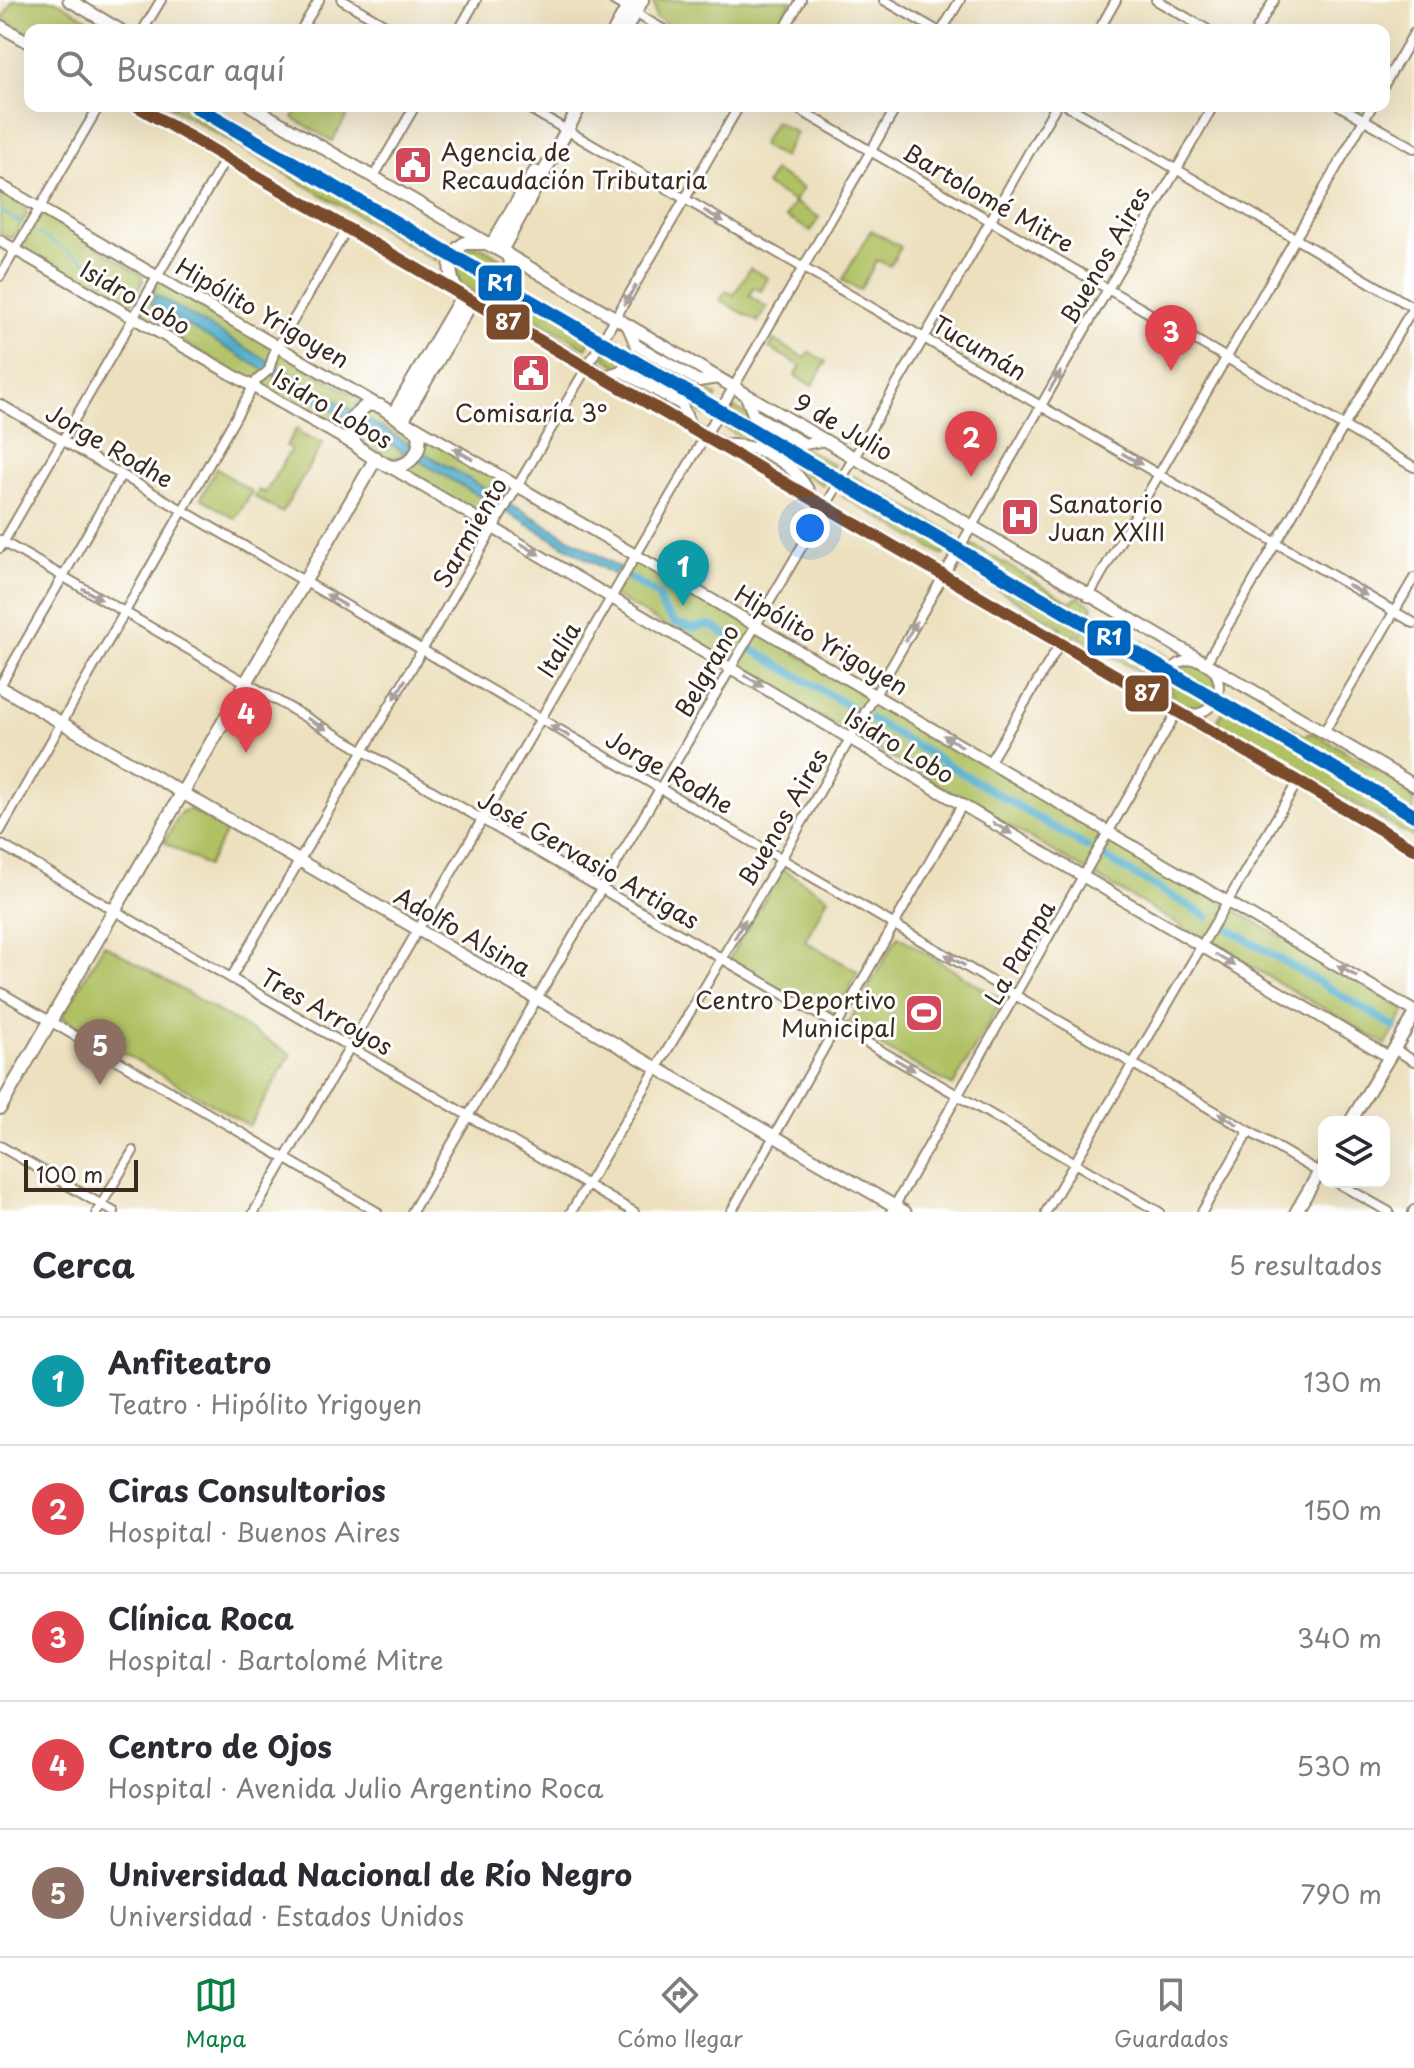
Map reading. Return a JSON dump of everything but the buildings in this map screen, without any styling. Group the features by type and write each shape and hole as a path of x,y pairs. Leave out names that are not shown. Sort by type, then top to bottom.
{"main road":[{"path":"69,0 110,24"},
{"path":"619,24 631,7 642,0"},
{"path":"0,26 24,40"},
{"path":"147,112 725,445 1414,849"},
{"name":"9 de Julio","path":"262,112 1414,785"},
{"path":"497,249 570,112"},
{"path":"563,128 575,112"},
{"path":"465,243 497,249 514,272 510,289 498,299 468,297 449,271 452,255 465,243"},
{"path":"390,467 406,464 417,453 421,436 404,419 468,297"},
{"path":"356,446 349,434 354,414 368,404 380,406"},
{"name":"Hipólito Yrigoyen","path":"380,406 404,419"},
{"name":"Isidro Lobos","path":"356,446 390,467"},
{"path":"0,1108 46,1020 373,456"},
{"name":"Adolfo Alsina","path":"0,686 897,1210"},
{"path":"1354,1116 1414,1014"},
{"path":"0,1091 46,1020"},
{"path":"1296,1212 1318,1177"}],"street":[{"path":"147,24 161,0"},
{"path":"305,24 319,0"},
{"path":"342,0 384,24"},
{"path":"462,24 476,0"},
{"path":"613,0 631,7 655,24"},
{"path":"787,24 801,0"},
{"path":"884,0 926,24"},
{"path":"946,24 960,0"},
{"path":"1102,24 1116,0"},
{"path":"1156,0 1198,24"},
{"path":"1260,24 1274,0"},
{"path":"1390,75 1414,33"},
{"path":"0,276 96,112"},
{"path":"373,178 412,112"},
{"name":"Tucumán","path":"535,112 1414,623"},
{"name":"Sarmiento","path":"231,978 589,367 622,322 685,199 736,112"},
{"name":"Bartolomé Mitre","path":"803,112 1414,467"},
{"name":"Italia","path":"254,1212 894,112"},
{"name":"Belgrano","path":"412,1212 973,254 988,219 1052,112"},
{"path":"1078,112 1414,307 1206,663"},
{"name":"Buenos Aires","path":"571,1212 723,959 1210,112"},
{"path":"1351,112 1414,148"},
{"path":"1088,597 1368,112"},
{"path":"1,544 226,158"},
{"name":"Hipólito Yrigoyen","path":"0,185 380,406"},
{"path":"0,831 122,611 253,387 269,370 278,346 348,227"},
{"name":"Isidro Lobo","path":"0,241 253,387"},
{"name":"Isidro Lobos","path":"253,387 356,446"},
{"name":"Jorge Rodhe","path":"0,404 1318,1169"},
{"name":"Hipólito Yrigoyen","path":"404,419 989,763 1109,830 1414,1014"},
{"name":"Isidro Lobo","path":"390,467 1201,946 1392,1053"},
{"path":"0,686 121,475"},
{"name":"José Gervasio Artigas","path":"1,544 64,577 1159,1212"},
{"path":"1324,732 1414,578"},
{"path":"989,763 1061,642"},
{"path":"1189,659 1206,663 1218,677 1216,700 1199,713 1178,710 1166,696 1165,684 1169,672 1189,659"},
{"name":"La Pampa","path":"897,1210 958,1096 1086,878 1109,830 1178,710"},
{"path":"1046,1212 1298,781"},
{"path":"731,1212 962,805"},
{"name":"Tres Arroyos","path":"0,844 634,1212"},
{"path":"0,992 377,1212"},
{"path":"1392,1053 1414,1061"},
{"path":"1202,1212 1249,1131"},
{"path":"0,1146 99,1208 114,1212"},
{"path":"99,1208 133,1151"},
{"path":"1347,1188 1389,1212"}],"green space":[{"path":"13,0 55,0 96,24 24,24 24,30 3,18"},
{"path":"653,0 791,0 777,24 666,24 656,18"},
{"path":"179,112 205,112 441,249 436,261"},
{"path":"296,112 349,112 332,141 293,118"},
{"path":"775,121 796,133 783,157 761,145"},
{"path":"774,171 803,188 794,202 766,185"},
{"path":"0,192 25,207 27,214 13,238 0,236"},
{"path":"794,202 819,217 811,231 786,217"},
{"path":"44,214 142,275 143,282 130,306 122,307 22,248 39,215"},
{"path":"871,230 901,247 890,266 877,260 860,290 842,280"},
{"path":"480,246 502,259 509,275 499,293 481,296 459,284 454,259 463,248"},
{"path":"750,268 768,278 761,291 754,287 749,296 767,307 758,322 720,300 726,291 734,295"},
{"path":"161,282 360,399 344,429 340,432 143,319 145,305"},
{"path":"522,284 598,328 586,348 510,303"},
{"path":"616,338 717,396 705,416 604,358"},
{"path":"774,340 805,358 809,352 826,362 812,386 795,376 801,366 769,348"},
{"path":"734,407 834,465 823,485 723,427"},
{"path":"376,408 410,431 410,446 399,458 375,453 356,436 361,418"},
{"path":"297,428 302,435 323,443 282,513 255,497 259,490 265,493 291,449 286,446"},
{"path":"423,436 510,485 493,519 489,521 406,473 403,468"},
{"path":"216,468 252,492 235,519 201,498"},
{"path":"854,476 955,535 943,555 842,496"},
{"path":"973,545 1070,602 1078,597 1093,606 1073,640 1059,632 1061,627 960,567"},
{"path":"636,560 1406,1010 1386,1045 612,595"},
{"path":"1094,612 1168,656 1153,680 1079,637"},
{"path":"1193,664 1209,670 1215,686 1209,702 1193,708 1177,702 1171,686 1177,670"},
{"path":"1234,694 1305,736 1312,732 1414,791 1414,838 1216,723"},
{"path":"189,809 227,830 207,866 164,842 181,812"},
{"path":"782,869 828,897 805,941 858,972 833,1019 729,959"},
{"name":"Centro Deportivo Municipal","path":"898,936 1002,1000 953,1086 846,1027"},
{"path":"104,944 291,1054 249,1126 62,1017"}],"water":[{"path":"156,295 620,568 614,575 151,304"}],"waterway":[{"path":"0,211 22,223"},
{"path":"36,232 138,292"},
{"path":"630,578 658,595 663,609 675,623 693,628 710,625 732,638"},
{"path":"748,647 852,708"},
{"path":"871,719 1087,847"},
{"path":"1104,857 1208,917"},
{"path":"1224,926 1395,1027"}],"transit line":[{"name":"87","path":"147,112 1414,849"},
{"name":"R1","path":"205,112 1414,815"}],"place":[{"name":"Agencia de Recaudación Tributaria","path":"413,165"},
{"name":"Clínica Roca","path":"1171,371"},
{"name":"Comisaría 3°","path":"531,373"},
{"name":"Ciras Consultorios","path":"971,477"},
{"name":"Sanatorio Juan XXIII","path":"1020,517"},
{"name":"Anfiteatro","path":"683,606"},
{"name":"Centro de Ojos","path":"246,753"},
{"name":"Centro Deportivo Municipal","path":"924,1013"},
{"name":"Universidad Nacional de Río Negro","path":"100,1085"}]}
